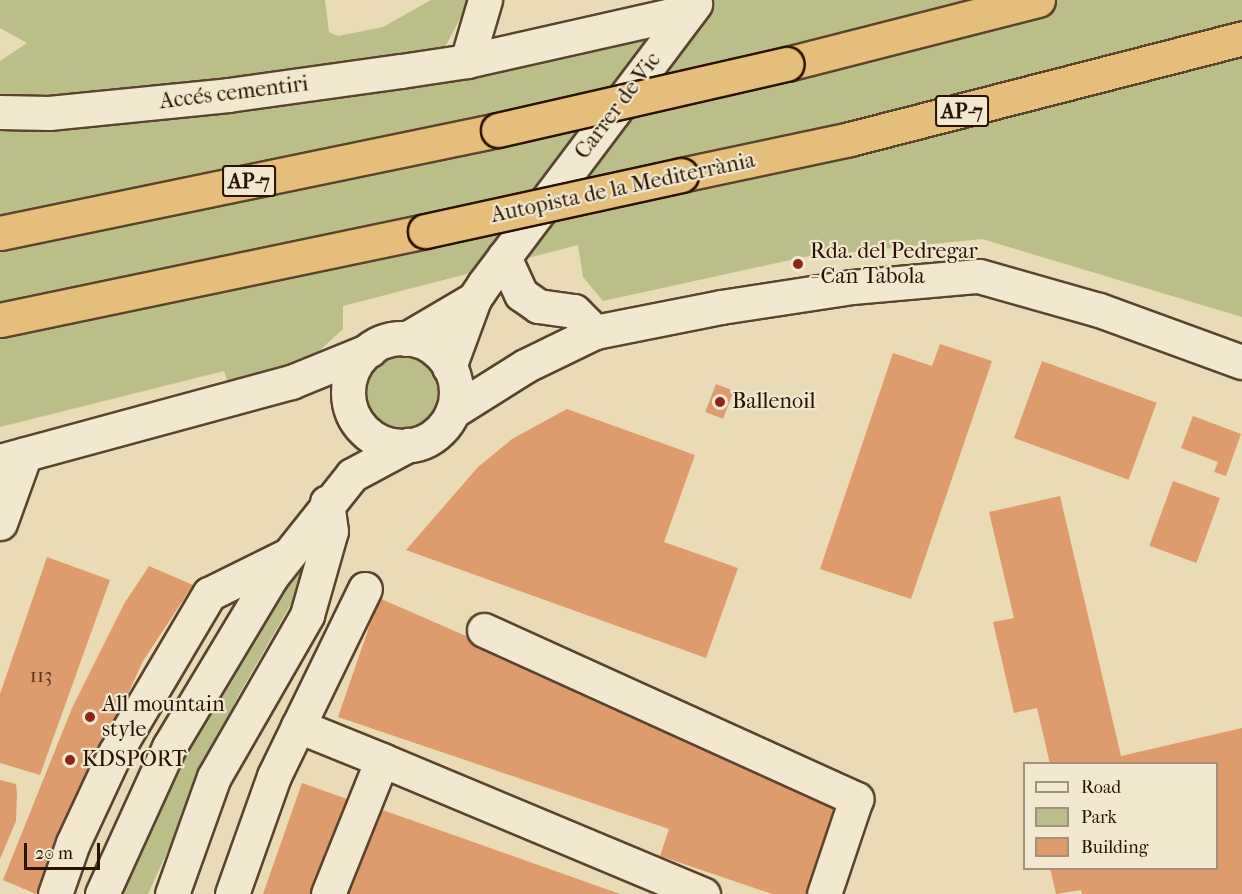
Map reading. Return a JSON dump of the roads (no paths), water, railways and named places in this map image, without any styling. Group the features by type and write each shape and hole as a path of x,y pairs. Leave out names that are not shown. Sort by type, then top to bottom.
{"highway":[{"name":"AP-7","path":"0,233 498,130 787,64 1038,0"},
{"name":"Autopista de la Mediterrània","path":"0,320 850,139 1242,38"}],"street":[{"path":"467,61 485,0"},
{"name":"Accés cementiri","path":"0,112 49,113 228,95 467,61 694,6"},
{"name":"Carrer de Vic","path":"451,370 474,299 694,6"},
{"path":"504,257 521,294 538,306 574,311 595,332"},
{"path":"102,894 169,747 219,658 284,557 327,502 352,475 408,446 435,435 452,412 525,366 595,332 852,287 979,276 1099,310 1242,362"},
{"name":"Carrer de Vic","path":"406,339 474,299"},
{"path":"0,523 13,458 291,382 387,341 406,339 431,347 451,370 456,393 452,412"},
{"path":"352,475 353,413 350,379 369,350"},
{"path":"451,370 492,375 525,366"},
{"path":"291,382 318,386 353,413 374,438 408,446"},
{"path":"172,894 214,777 307,615 331,531 327,502"},
{"path":"55,894 73,843 115,753 208,594 284,557"},
{"path":"232,894 274,776 365,589"},
{"path":"484,630 856,799 824,894"},
{"path":"298,726 382,760 669,888 703,894"},
{"path":"328,894 382,760"}],"place":[{"name":"Rda. del Pedregar - Can Tabola","path":"798,264"},
{"name":"Ballenoil","path":"720,402"},
{"name":"All mountain style","path":"90,717"},
{"name":"KDSPORT","path":"70,760"}]}
